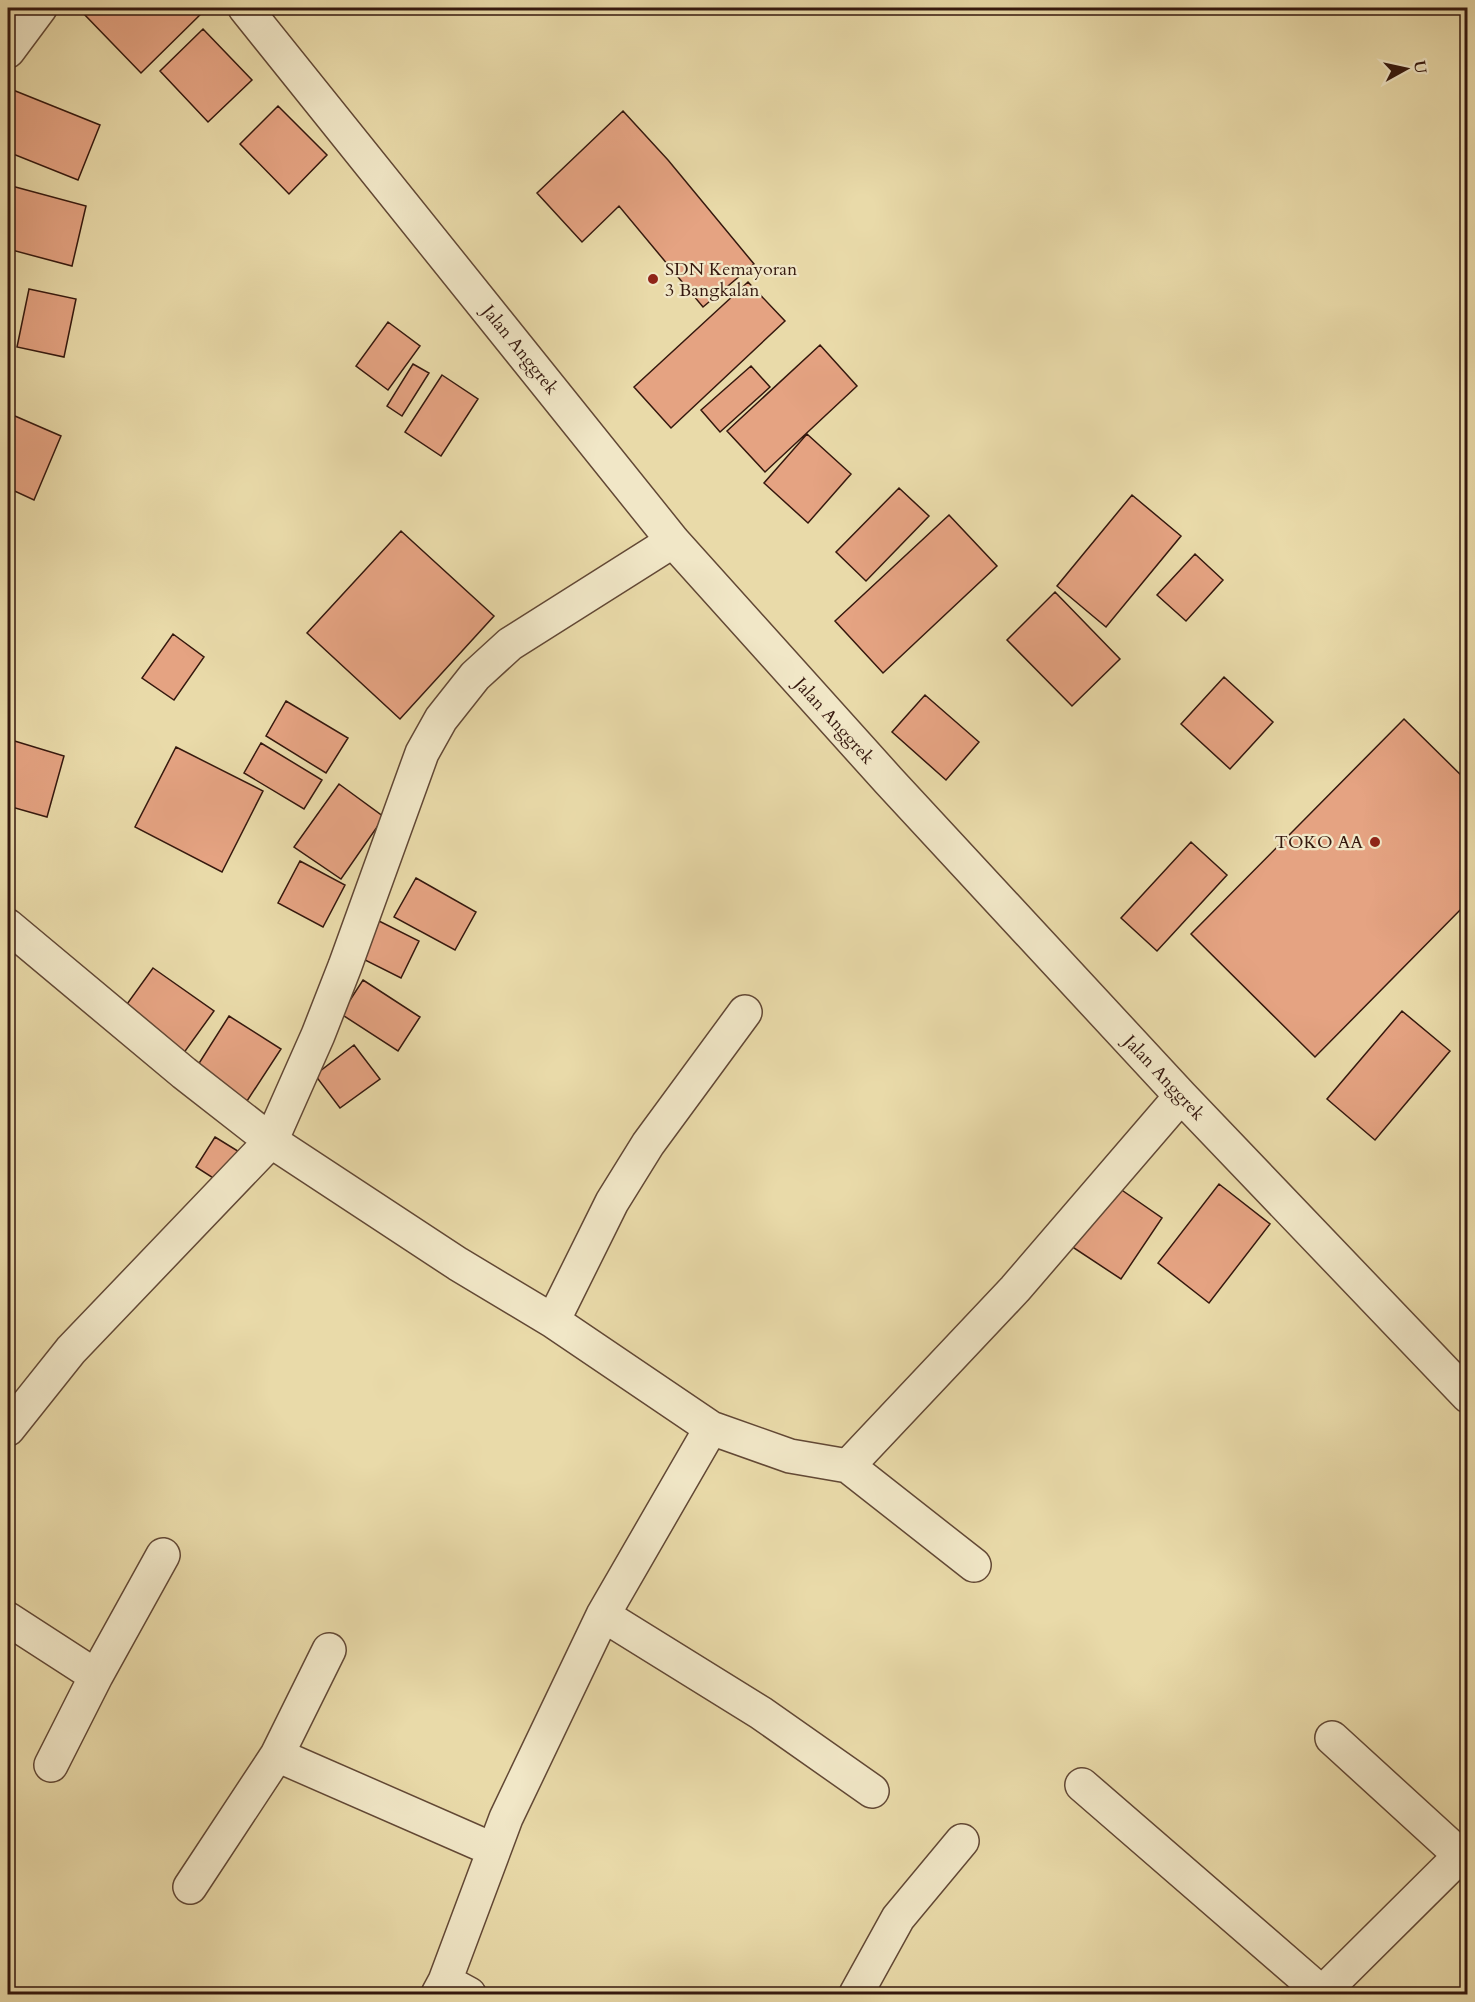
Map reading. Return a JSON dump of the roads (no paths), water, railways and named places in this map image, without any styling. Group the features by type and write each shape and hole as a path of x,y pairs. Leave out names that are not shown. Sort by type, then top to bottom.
{"street":[{"path":"8,51 40,8"},
{"name":"Jalan Anggrek","path":"245,8 673,541 889,781 1181,1096 1467,1396"},
{"path":"8,1429 71,1350 271,1141 318,1035 345,966 422,753 441,718 475,676 510,644 673,541"},
{"path":"8,926 176,1066 271,1141 458,1264 553,1321 711,1428 790,1456 848,1466 974,1565"},
{"path":"553,1321 618,1192 648,1144 745,1012"},
{"path":"848,1466 1015,1289 1181,1096"},
{"path":"451,1990 506,1818 603,1615 711,1428"},
{"path":"51,1765 96,1676 163,1555"},
{"path":"603,1615 761,1713 872,1791"},
{"path":"8,1619 96,1676"},
{"path":"190,1887 277,1755 329,1650"},
{"path":"1082,1785 1322,1994 1464,1852 1332,1738"},
{"path":"277,1755 494,1850"},
{"path":"856,1995 898,1918 962,1840"}],"place":[{"name":"SDN Kemayoran 3 Bangkalan","path":"653,279"},
{"name":"TOKO AA","path":"1375,842"}]}
